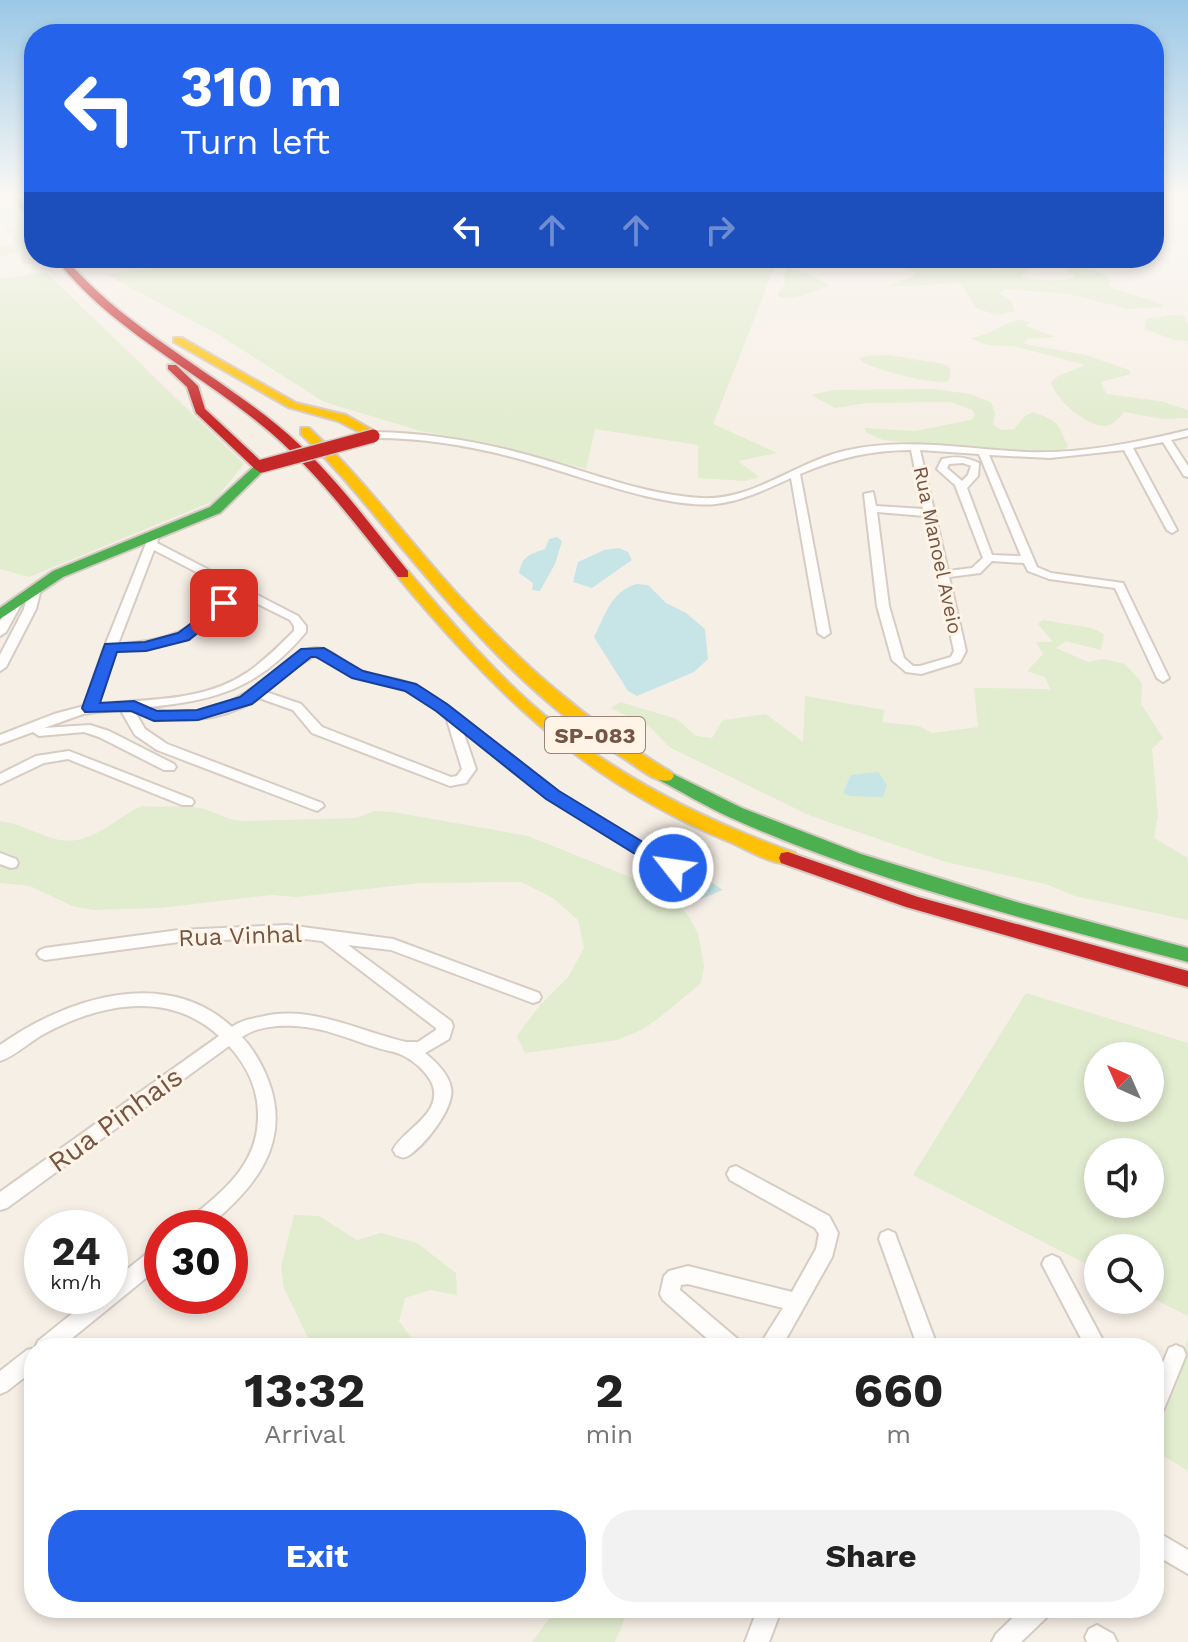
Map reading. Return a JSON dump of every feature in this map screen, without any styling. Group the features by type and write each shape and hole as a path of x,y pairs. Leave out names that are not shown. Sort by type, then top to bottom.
{"main road":[{"name":"SP-083","path":"77,274 93,288 244,385 309,434 332,456 503,654 565,712 635,760 743,816 844,856 1002,906 1188,955"},
{"name":"SP-083","path":"86,274 109,312 234,396 290,440 311,461 476,659 566,742 628,782 701,823 756,848 885,893 1188,979"},
{"path":"109,312 187,380 200,410 261,466"},
{"path":"168,335 292,405 342,418 374,436"},
{"path":"0,615 58,574 153,540 227,503 250,474 261,466 374,436"}],"street":[{"path":"374,436 421,435 469,443 670,496 705,501 726,499 849,452 920,448 1052,455 1127,446 1188,433"},
{"path":"1170,437 1188,457"},
{"path":"1170,437 1188,474"},
{"path":"1127,446 1172,530"},
{"path":"920,448 949,574 974,572 982,568 988,558"},
{"name":"Rua Manoel Aveio","path":"869,494 883,606 898,660 910,669 937,667 956,659 960,651 949,574 931,513 920,448"},
{"path":"983,452 1032,569 1042,575 1119,585 1163,678"},
{"path":"795,472 824,633"},
{"path":"962,487 988,558"},
{"path":"871,509 931,513"},
{"path":"0,740 90,708 190,701 217,693 255,676 300,632 300,626 294,618 180,561 153,540 90,708"},
{"path":"988,558 1028,560"},
{"path":"143,569 180,561"},
{"path":"110,648 146,647 184,637 224,603 233,586"},
{"path":"0,667 4,650 30,609 35,589"},
{"path":"0,632 17,601"},
{"path":"129,706 154,716 198,715 246,700 307,653 319,652 357,674 411,688 552,795 673,868"},
{"path":"258,693 297,707 317,730 450,782 461,780 469,769 452,717"},
{"path":"129,706 140,732 162,747 317,806"},
{"path":"23,732 85,728 104,734 169,767"},
{"path":"0,780 41,759 69,755 187,802"},
{"name":"Rua Vinhal","path":"45,954 179,936 287,931 327,937 445,1026 443,1034 421,1048 406,1049"},
{"path":"327,937 393,945 533,997"},
{"path":"0,1054 26,1034 60,1018 123,1002 175,1002 198,1012 229,1035 247,1054 262,1078 268,1108 265,1137 254,1166 214,1210"},
{"name":"Rua Pinhais","path":"0,1202 229,1035 262,1021 306,1018 406,1049 438,1072 443,1091 442,1106 402,1150"},
{"path":"736,1174 822,1222 829,1233 825,1251 776,1338"},
{"path":"888,1239 924,1338"},
{"path":"1052,1264 1092,1338"},
{"path":"128,1281 144,1268"},
{"path":"721,1338 670,1294 671,1282 676,1277 688,1275 797,1303"},
{"path":"57,1338 87,1314"},
{"path":"1164,1384 1176,1355"},
{"path":"0,1384 24,1365"},
{"path":"1164,1547 1188,1563"},
{"path":"757,1642 766,1618"},
{"path":"1004,1642 1029,1618"}],"green space":[{"path":"48,274 244,464 214,501 29,577 0,569 0,279"},
{"path":"105,274 772,274 713,424 777,453 738,461 759,477 745,481 698,478 698,445 595,429 586,469 504,447 421,431 324,402 221,336"},
{"path":"808,274 830,286 783,298 777,296 785,283 784,275"},
{"path":"1024,274 1021,276 1056,280 1076,276 1072,274 1102,274 1113,289 1161,303 1164,307 1127,309 1069,294 1004,289 1000,293 1010,300 1015,311 996,315 976,308 960,283 887,287 913,276"},
{"path":"1184,316 1188,324 1188,341 1174,340 1145,329 1146,319"},
{"path":"1020,320 1030,322 1026,326 1056,337 1027,339 1024,344 1086,355 1129,370 1131,374 1101,382 1106,394 1160,401 1188,410 1188,418 1162,419 1124,412 1110,425 1096,425 1064,403 1051,382 1085,365 1013,346 987,345 970,338"},
{"path":"888,355 943,364 950,368 950,378 939,382 914,378 874,367 859,359"},
{"path":"935,389 970,394 991,402 995,413 993,425 1002,430 1014,429 1033,412 1053,421 1068,446 1061,452 999,452 883,440 867,433 864,428 915,431 971,420 975,415 972,410 950,402 868,403 835,408 811,395 834,390"},
{"path":"1043,620 1092,628 1104,634 1101,650 1066,641 1056,648 1088,662 1103,659 1125,664 1142,683 1141,704 1163,738 1152,749 1158,815 1154,838 1188,858 1188,920 1075,896 1046,884 946,862 811,816 669,747 651,728 611,708 620,702 677,719 696,736 712,738 723,720 766,714 803,742 805,696 885,710 882,722 919,726 932,733 978,727 974,688 1050,689 1045,677 1027,671 1043,654 1036,642 1053,642 1038,624"},
{"path":"142,806 200,808 242,821 356,818 375,811 393,812 528,836 665,891 688,915 698,934 704,966 701,983 658,1019 617,1040 525,1053 517,1036 540,1005 569,976 584,948 578,920 553,898 521,882 420,883 296,897 272,895 160,908 93,910 72,906 30,886 0,883 0,821 68,841 101,831"},
{"path":"1026,993 1188,1043 1188,1316 1164,1304 1164,1234 1084,1234 1084,1263 913,1175"},
{"path":"294,1215 319,1216 357,1240 381,1233 417,1243 456,1273 457,1295 430,1290 405,1298 399,1321 412,1338 308,1338 284,1288 281,1266"},
{"path":"1188,1338 1188,1471 1164,1456 1164,1417"},
{"path":"550,1618 625,1618 615,1642 532,1642"}],"water":[{"path":"557,537 562,541 555,564 540,591 532,590 533,583 519,573 522,563 531,554 545,549 549,539"},
{"path":"619,548 628,552 632,560 592,588 573,582 578,562 604,550"},
{"path":"636,584 648,585 666,603 686,613 705,629 708,659 694,672 637,696 628,691 594,637 614,599"},
{"path":"878,772 887,785 883,797 843,793 851,775"},
{"path":"677,878 706,879 723,890 688,904 663,897 658,889 671,888"}],"traffic: fast":[{"path":"0,615 58,574 215,510 262,466"},
{"path":"665,776 736,813 909,877 1188,955"}],"traffic: slow":[{"path":"178,340 292,405 342,418 375,435"},
{"path":"305,431 332,456 445,589 525,674 615,746 665,776"},
{"path":"403,574 503,686 547,726 595,763 675,809 731,836 788,858"}],"traffic: jam":[{"path":"73,274 110,309 286,438 311,461 403,574"},
{"path":"172,367 192,386 200,410 260,467"},
{"path":"262,466 373,436"},
{"path":"788,858 913,902 1188,979"}],"route":[{"path":"224,603 184,637 146,647 110,648 90,708 134,706 154,716 198,715 246,700 307,653 319,652 357,674 390,680 411,688 441,707 552,795 673,868"}]}
